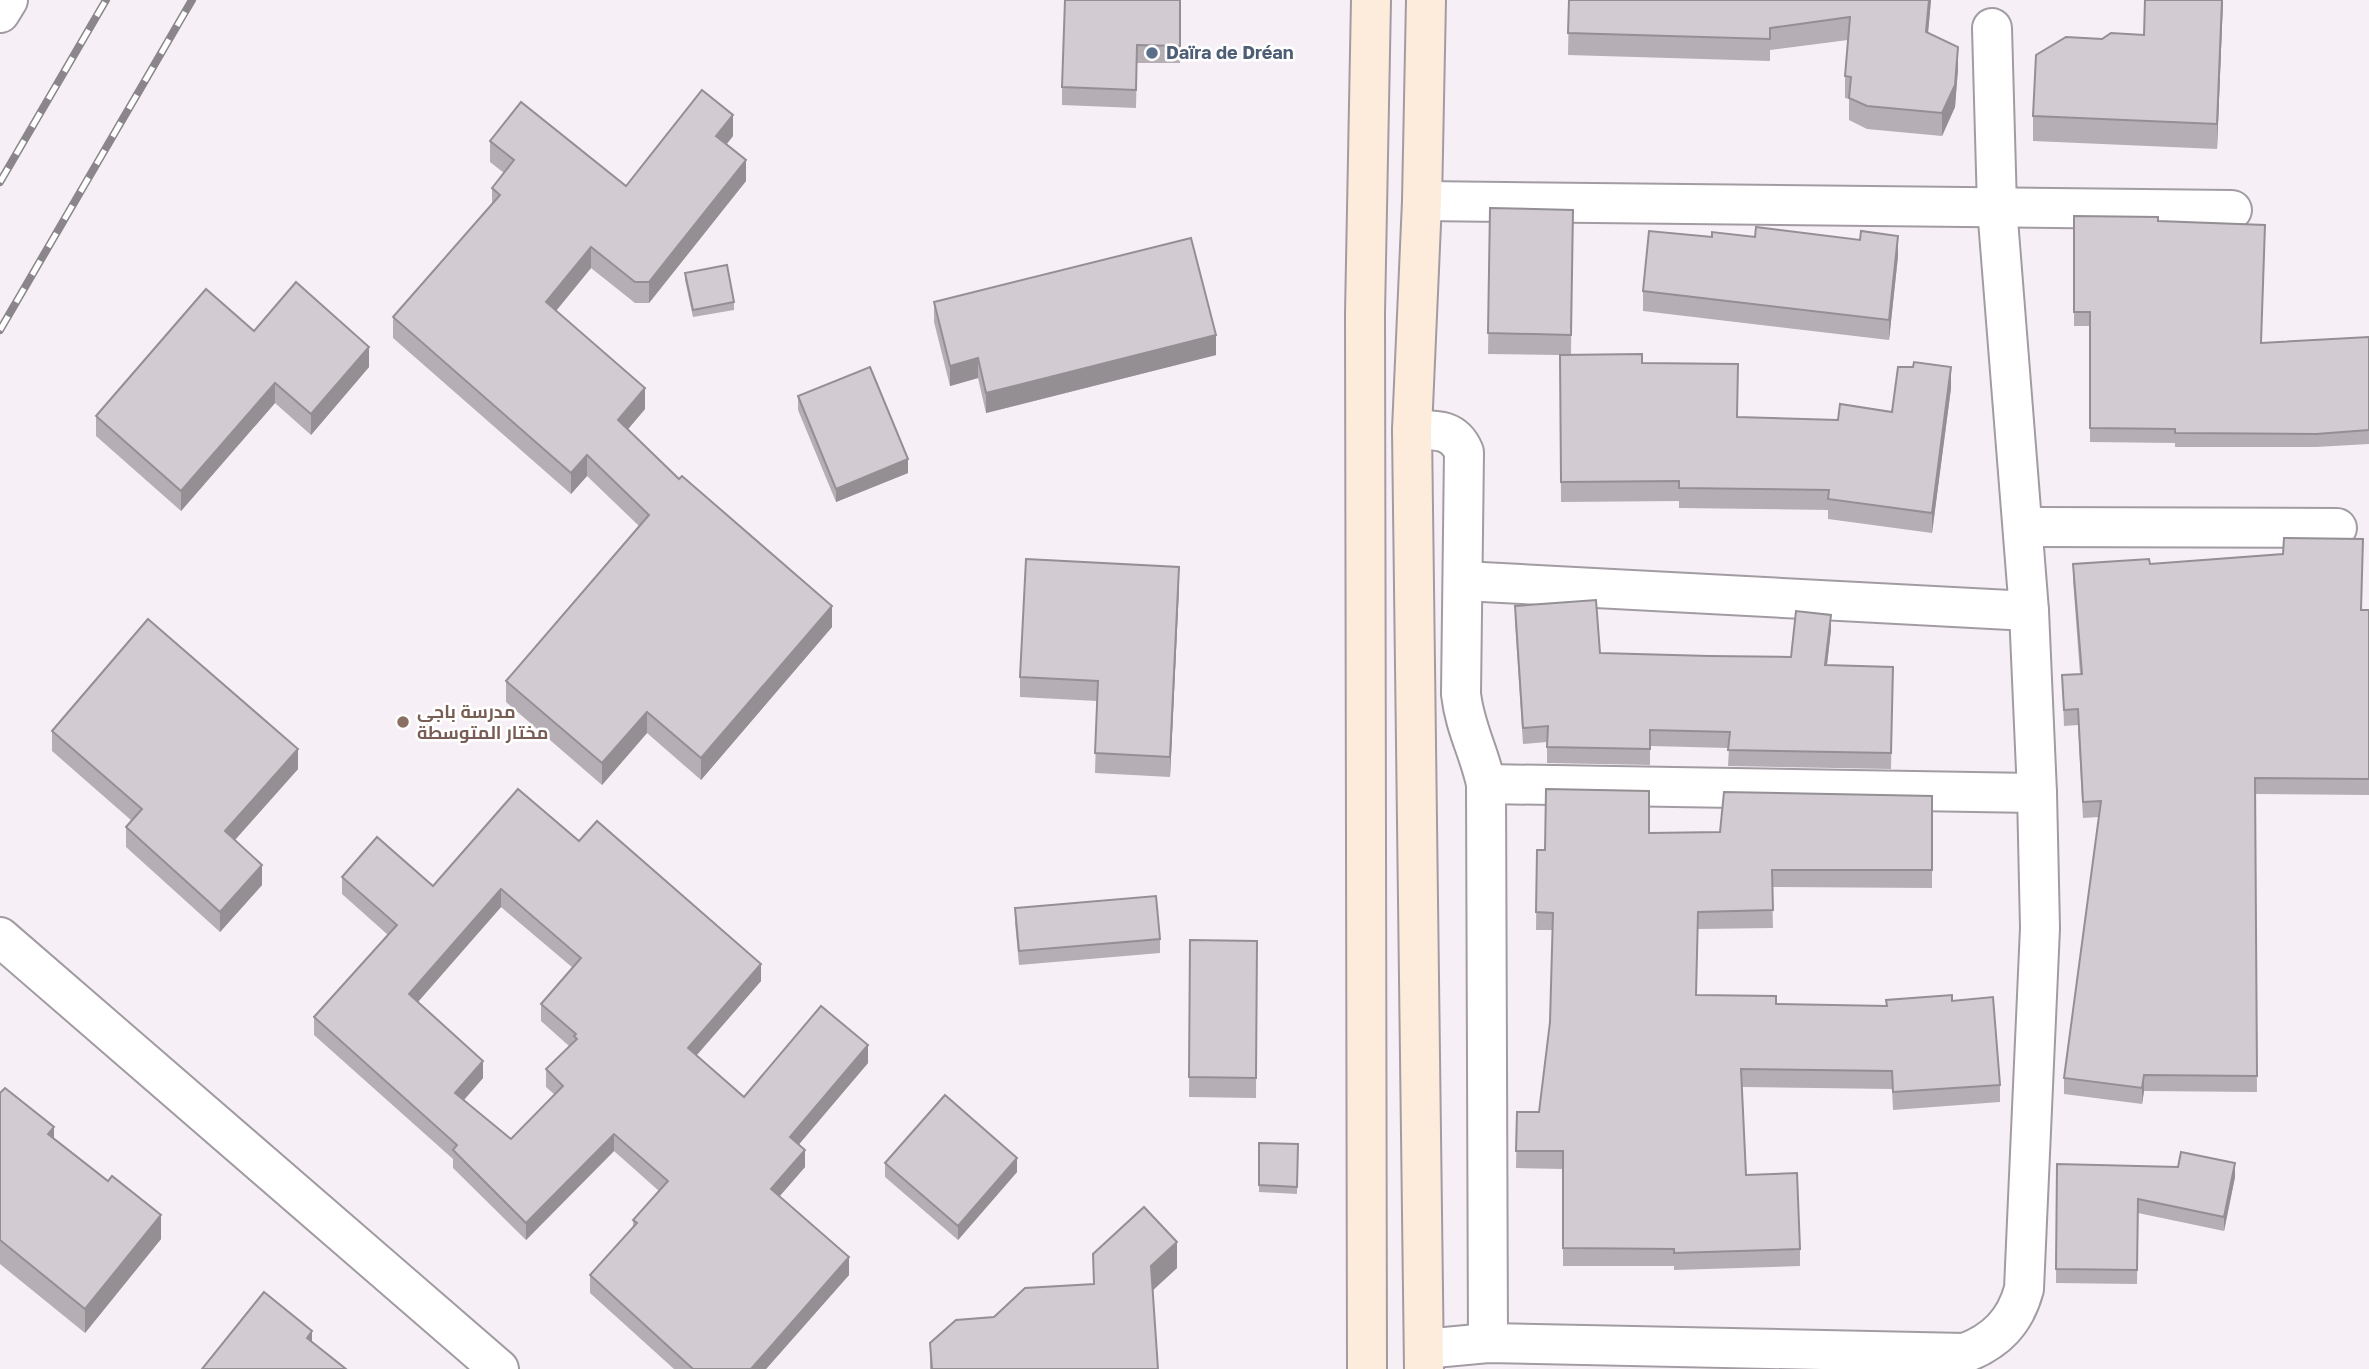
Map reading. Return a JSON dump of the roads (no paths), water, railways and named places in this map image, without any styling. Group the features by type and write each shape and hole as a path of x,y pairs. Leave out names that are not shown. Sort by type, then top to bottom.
{"main road":[{"path":"1367,1369 1365,314 1371,0"},
{"path":"1424,1359 1412,430 1422,201 1426,0"}],"street":[{"path":"0,13 8,0"},
{"path":"1424,1359 1488,1343 1965,1353 1992,1340 2003,1330 2020,1304 2024,1289 2040,929 2029,611 1997,207 1992,29"},
{"path":"1422,201 2232,210"},
{"path":"1412,430 1447,432 1461,443 1464,452 1463,714 1486,784 1488,1343"},
{"path":"2022,527 2337,528"},
{"path":"1463,581 2029,611"},
{"path":"1486,784 2037,793"},
{"path":"2,939 499,1369"}],"railway":[{"path":"0,182 106,0"},
{"path":"0,330 192,0"}],"place":[{"name":"Daïra de Dréan","path":"1152,53"},
{"name":"مدرسة باجي مختار المتوسطة","path":"403,722"}]}
